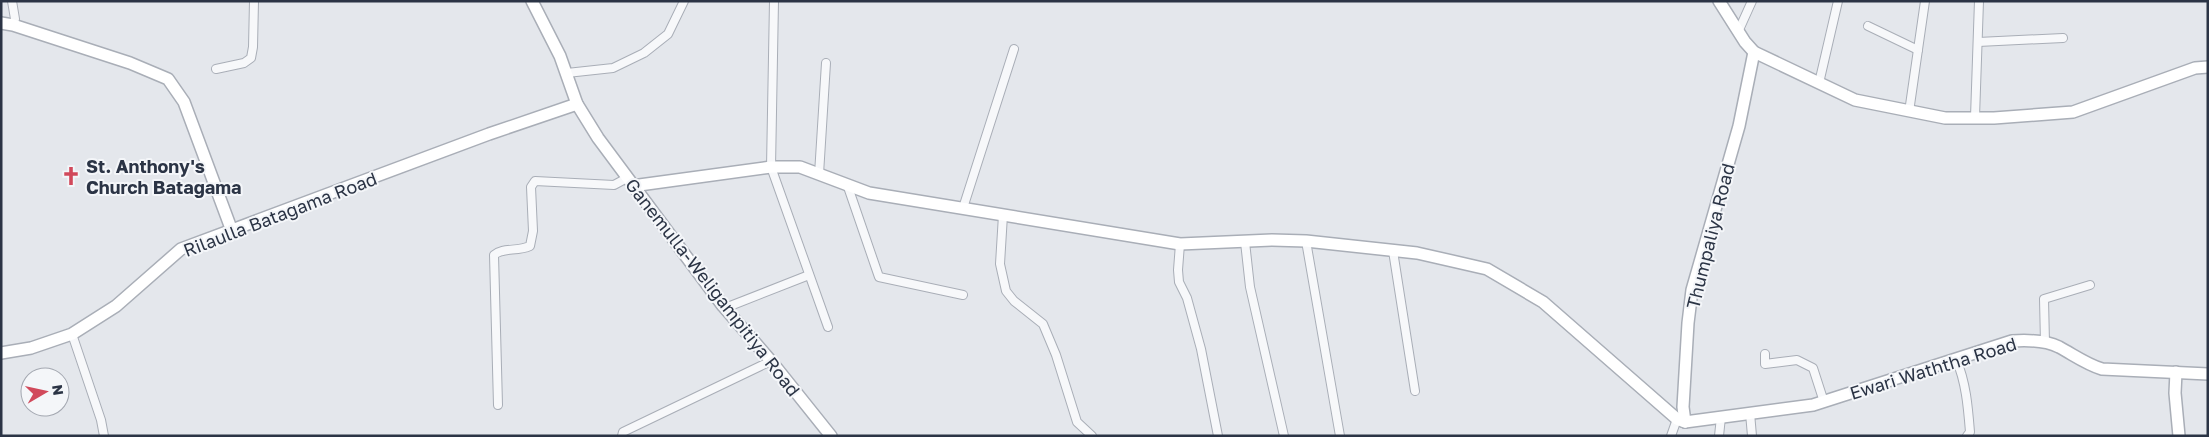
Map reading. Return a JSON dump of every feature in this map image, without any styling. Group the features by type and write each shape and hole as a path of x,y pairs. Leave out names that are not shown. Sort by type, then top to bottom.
{"street":[{"path":"12,1 15,19 13,25"},
{"path":"216,69 244,63 251,58 254,1"},
{"name":"Ganemulla-Weligampitiya Road","path":"532,1 567,72 577,104 629,182 725,308 771,361 831,436"},
{"path":"567,72 613,68 644,53 668,34 684,1"},
{"path":"774,1 771,167 828,327"},
{"path":"1718,1 1738,32 1754,52 1855,100 1945,118 1994,118 2073,112 2195,68 2208,67"},
{"path":"1738,32 1752,1"},
{"path":"1819,83 1838,1"},
{"path":"1909,112 1925,1"},
{"path":"1975,117 1979,1"},
{"path":"1,23 13,25 130,63 168,79 184,102 232,231"},
{"path":"1868,26 1918,50"},
{"path":"1978,42 2062,38"},
{"path":"963,208 1014,49"},
{"name":"Thumpaliya Road","path":"1681,421 1692,290 1739,126 1754,52"},
{"path":"819,174 826,63"},
{"name":"Rilaulla Batagama Road","path":"1,353 31,348 72,334 116,306 181,249 489,134 577,104"},
{"path":"498,405 494,255 500,250 520,250 530,246 533,231 530,187 535,181 614,184 771,167 800,167 869,193 1180,244 1306,241 1417,254 1487,268 1543,302 1681,421 1671,436"},
{"path":"846,184 879,277 963,295"},
{"path":"1003,215 1000,264 1006,291 1014,301 1043,324 1056,355 1076,422 1092,436"},
{"path":"1306,241 1340,436"},
{"path":"1245,242 1250,287 1284,436"},
{"path":"1180,244 1179,282 1187,298 1201,349 1218,436"},
{"path":"1393,251 1414,391"},
{"path":"725,308 809,275"},
{"path":"2045,343 2044,299 2090,285"},
{"path":"72,334 101,420 104,436"},
{"name":"Ewari Waththa Road","path":"1681,421 1824,402 2012,341 2027,340 2059,347 2086,364 2102,369 2208,374"},
{"path":"1765,354 1765,364 1797,360 1813,368 1824,402"},
{"path":"1956,359 1963,374 1968,404 1970,432 1967,436"},
{"path":"622,436 623,432 771,361"},
{"path":"2176,372 2175,393 2179,436"},
{"path":"1750,413 1752,436"},
{"path":"1719,436 1721,417"}],"place":[{"name":"St. Anthony's Church Batagama","path":"71,176"}]}
